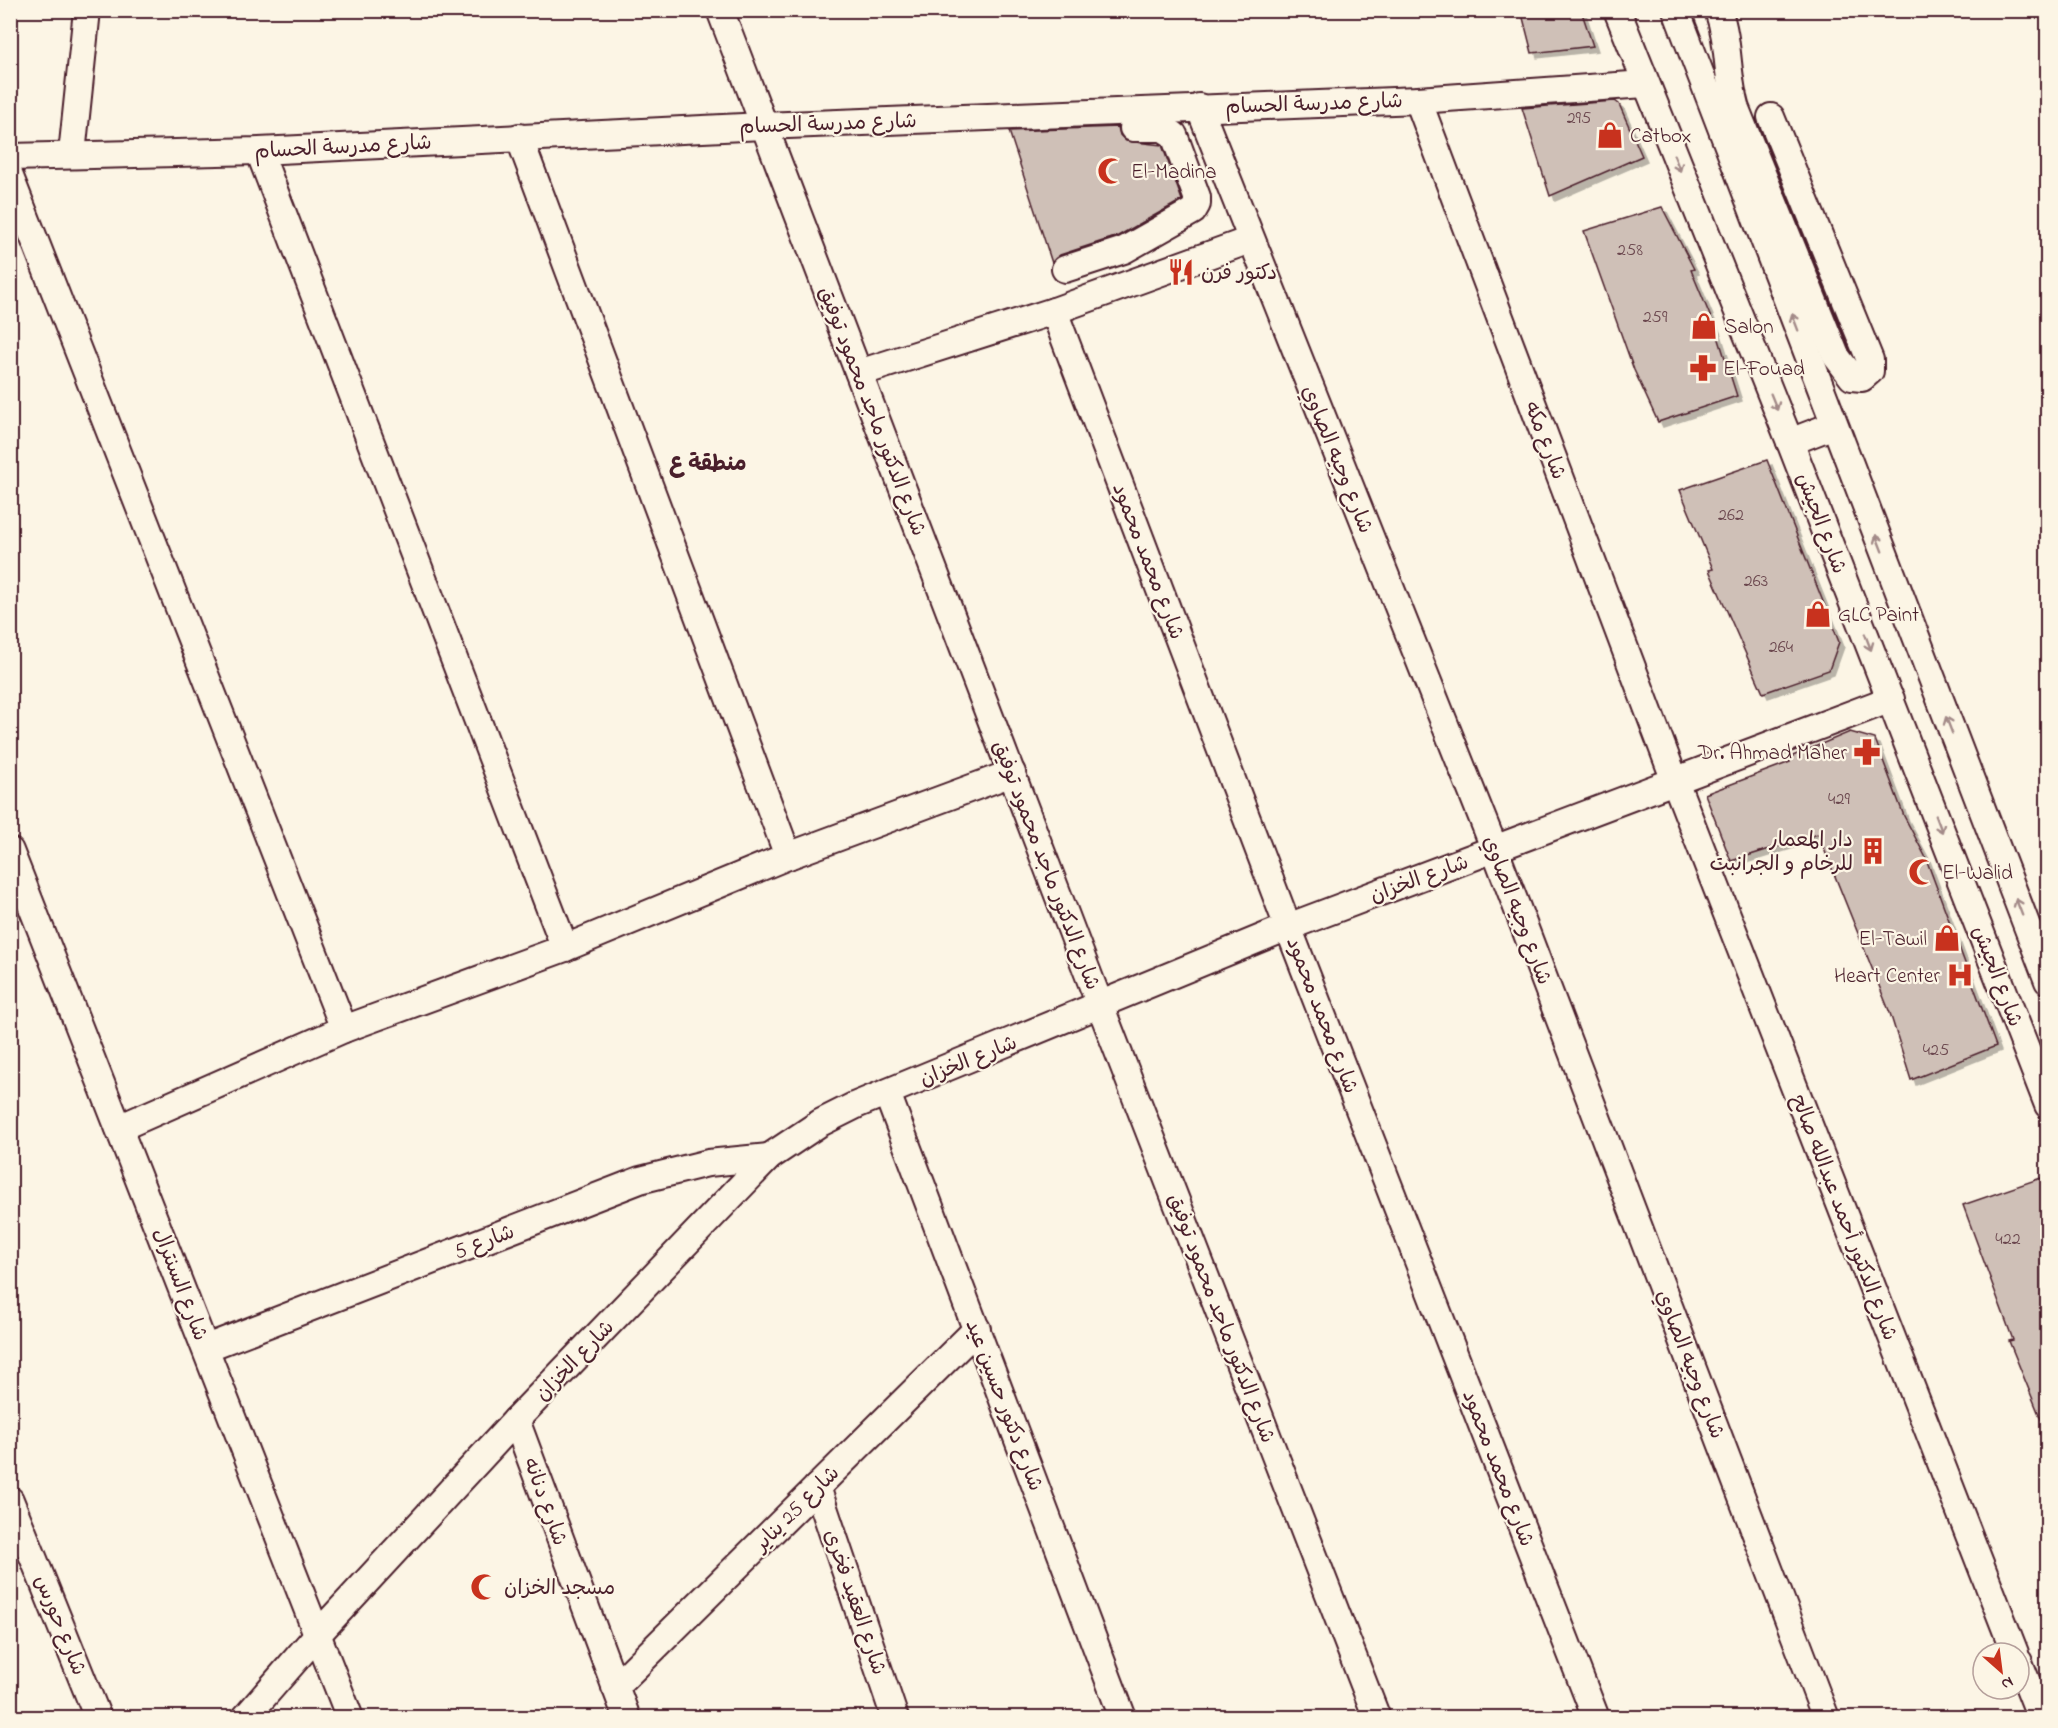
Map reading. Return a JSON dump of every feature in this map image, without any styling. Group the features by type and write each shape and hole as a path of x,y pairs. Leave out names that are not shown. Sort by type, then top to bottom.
{"street":[{"path":"72,154 87,10"},
{"name":"شارع الدكتور ماجد محمود توفيق","path":"720,10 1100,1005 1377,1718"},
{"name":"شارع الجيش","path":"1617,10 1790,442 2048,1106"},
{"name":"شارع الجيش","path":"1676,10 2048,981"},
{"path":"1718,10 1727,38 1729,81 1736,109 1836,356 1852,377 1862,378 1870,371 1870,360 1771,117"},
{"name":"شارع مدرسة الحسام","path":"10,157 259,151 763,126 1183,116 1646,84"},
{"name":"شارع مكه","path":"1418,100 1675,781"},
{"path":"1133,128 1163,128 1183,116"},
{"path":"1065,269 1124,250 1193,211 1197,204 1197,197 1176,138 1183,116"},
{"name":"شارع وجيه الصاوي","path":"1183,116 1250,240 1495,850 1826,1718"},
{"path":"519,137 788,856"},
{"path":"259,151 565,948"},
{"path":"10,177 344,1029"},
{"path":"859,373 1054,311 1250,240"},
{"path":"1124,250 1137,281"},
{"name":"شارع محمد محمود","path":"1054,311 1288,927 1596,1718"},
{"path":"1812,366 1836,356"},
{"path":"1790,442 1834,425"},
{"name":"شارع الخزان","path":"245,1718 318,1634 516,1420 769,1157 820,1123 1288,927 1891,699"},
{"path":"119,1128 344,1029 565,948 788,856 1012,773"},
{"name":"شارع الدكتور أحمد عبدالله صالح","path":"1675,781 2010,1641"},
{"name":"شارع السنترال","path":"10,851 350,1718"},
{"name":"شارع دكتور حسين عيد","path":"887,1093 1124,1718"},
{"name":"شارع 5","path":"206,1348 640,1180 708,1163 769,1157"},
{"name":"شارع 25 يناير","path":"615,1687 977,1329"},
{"name":"شارع دنانه","path":"516,1420 627,1718"},
{"name":"شارع العقيد فخرى","path":"817,1487 895,1718"},
{"name":"شارع حورس","path":"10,1500 98,1718"},
{"path":"2031,1693 2041,1718"}],"building":[{"path":"1521,10 1581,10 1593,46 1532,53"},
{"path":"1615,101 1619,104 1642,156 1550,196 1522,108"},
{"name":"El-Madina","path":"1118,127 1120,135 1126,141 1162,145 1182,200 1118,236 1060,255 1052,263 1009,131"},
{"path":"1662,207 1694,269 1691,270 1716,330 1737,396 1658,422 1634,370 1584,231"},
{"path":"1767,460 1839,642 1829,670 1763,693 1709,570 1713,569 1680,490"},
{"path":"1850,732 1875,739 1904,816 1925,856 1996,1046 1911,1080 1890,1013 1818,834 1731,861 1705,794 1790,762 1788,758"},
{"path":"2041,1178 2048,1195 2047,1434 2009,1341 2013,1340 1963,1205"}],"place":[{"name":"Catbox","path":"1610,135"},
{"name":"El-Madina","path":"1111,171"},
{"name":"دكتور فرن","path":"1181,272"},
{"name":"Salon","path":"1704,326"},
{"name":"El-Fouad","path":"1703,368"},
{"name":"GLC Paint","path":"1818,614"},
{"name":"Dr. Ahmad Maher","path":"1867,752"},
{"name":"دار المعمار للرخام و الجرانبت","path":"1873,851"},
{"name":"El-Walid","path":"1922,872"},
{"name":"El-Tawil","path":"1947,938"},
{"name":"Heart Center","path":"1960,975"},
{"name":"مسجد الخزان","path":"484,1587"}],"district":[{"name":"منطقة ع","path":"708,462"}]}
